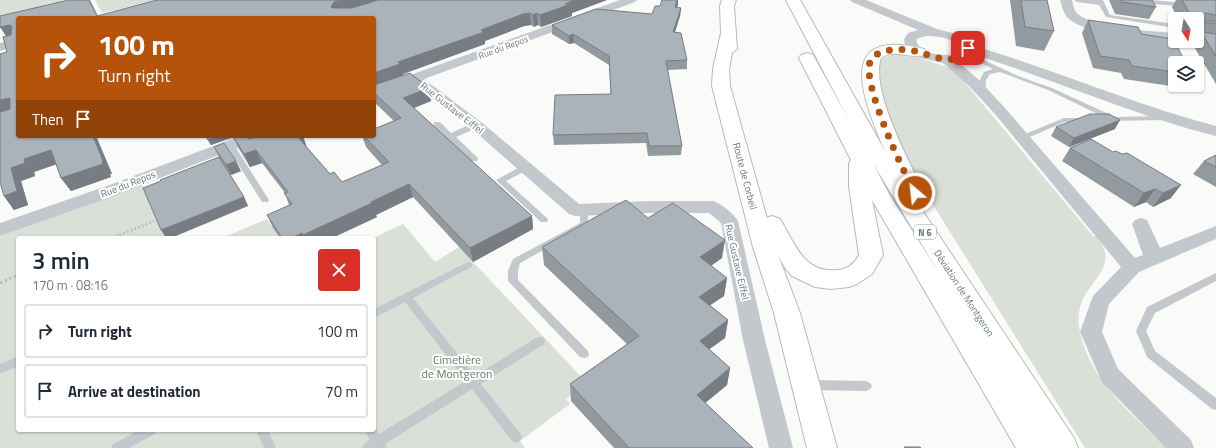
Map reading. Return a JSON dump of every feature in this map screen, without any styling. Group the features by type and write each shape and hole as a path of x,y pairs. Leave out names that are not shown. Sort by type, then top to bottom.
{"main road":[{"name":"Route de Corbeil","path":"729,0 727,6 727,35 732,73 732,86 780,254 787,313"},
{"name":"Déviation de Montgeron","path":"788,4 859,157 916,257 1032,448"},
{"name":"Déviation de Montgeron","path":"788,4 919,223 1063,448"},
{"name":"Route de Corbeil","path":"727,35 721,69 721,86 764,247 787,313 822,448"},
{"path":"915,44 891,49 875,55 870,62 870,70 876,102 888,136 904,173 920,203 919,223"},
{"path":"772,224 793,262 800,270 815,278 831,280 849,278 864,268 871,256 860,186 859,157"}],"street":[{"name":"Rue du Repos","path":"376,92 631,0"},
{"path":"1066,0 1071,13 1078,20 1111,29 1168,36"},
{"path":"861,2 934,32 954,38 967,51 1021,65 1167,118 1216,131"},
{"path":"861,2 933,58 947,59 962,57 967,51"},
{"path":"915,44 925,32 934,32"},
{"path":"0,47 16,43"},
{"path":"947,59 981,91 1022,137 1132,267"},
{"name":"Rue Gustave Eiffel","path":"415,79 476,126 575,210 649,207 713,208 729,221 754,340 781,448"},
{"name":"Rue du Repos","path":"0,230 113,190 249,138"},
{"path":"1141,224 1154,258"},
{"path":"1182,448 1110,375 1091,332 1100,301 1132,267 1216,232"}],"lane":[{"path":"1077,0 1101,1 1108,16 1168,25"},
{"path":"1133,0 1194,5"},
{"path":"967,51 1016,78 1050,89 1114,119"},
{"path":"981,91 983,80 987,72 1002,70"},
{"path":"1022,137 1064,120 1167,118"},
{"path":"437,124 474,159"},
{"path":"450,136 476,126"},
{"path":"230,145 265,200"},
{"path":"526,168 500,180 544,220"},
{"path":"584,210 584,224 516,261 513,281 584,354"},
{"path":"376,313 468,265"},
{"path":"1216,277 1151,310 1141,331 1151,354 1216,405"},
{"path":"407,297 516,437"},
{"path":"371,432 376,446 473,382 540,341"},
{"path":"0,369 16,362"},
{"path":"806,385 866,386"},
{"path":"117,448 147,432"},
{"path":"263,432 270,448"}],"path":[{"path":"117,236 154,221"},
{"path":"0,283 16,277"}],"green space":[{"path":"0,0 88,0 56,6 54,3 45,5 45,9 24,16 16,16 16,19 0,24"},
{"path":"95,0 157,0 102,13"},
{"path":"903,53 947,67 960,77 1093,236 1096,236 1105,252 1105,259 1101,272 1085,296 1080,309 1078,323 1084,346 1091,363 1113,394 1167,448 1085,448 915,176 887,114 877,76 879,62 882,59 894,54"},
{"name":"Cimetière de Montgeron","path":"143,184 165,236 16,236 16,432 376,432 376,237 403,224 435,262 459,247 587,383 566,399 570,404 520,441 525,448 0,448 0,236"},
{"path":"267,219 279,236 227,236"}],"building":[{"path":"69,0 89,0 97,16 16,16 16,138 94,138 103,164 61,178 51,150 24,159 25,163 11,168 17,191 4,196 0,182 0,112 10,109 10,98 0,100 0,54 7,52 3,37 11,35 12,26 0,27 0,16"},
{"path":"157,0 341,0 334,2 331,7 352,8 378,0 575,0 565,4 571,4 540,15 537,13 533,15 530,13 523,14 481,30 484,32 398,62 400,64 376,72 376,16 97,16"},
{"path":"662,0 677,0 675,7 681,8 673,32 681,33 687,60 666,61 682,146 649,146 647,133 553,135 555,95 611,94 609,56 573,34 569,36 552,25 596,9 652,14 655,6 660,6"},
{"path":"1021,0 1047,0 1054,31 1025,27"},
{"path":"1121,0 1152,0 1156,7 1122,2"},
{"path":"1182,0 1216,0 1216,15 1204,14 1204,12 1189,12"},
{"path":"1088,20 1138,27 1141,34 1168,38 1168,48 1178,48 1182,56 1168,56 1168,71 1132,66 1129,60 1100,56"},
{"path":"1204,20 1216,22 1216,24 1205,22 1204,24"},
{"path":"1204,32 1216,34 1216,56 1204,37"},
{"path":"410,73 429,88 403,98 532,216 470,248 409,184 303,235 302,233 295,236 281,236 267,215 292,204 284,193 288,192 256,150 244,154 234,138 299,138 330,174 334,172 342,182 389,162 366,138 376,138 376,128 401,118 376,95 376,84"},
{"path":"1090,114 1109,114 1120,120 1074,138 1056,127"},
{"path":"1091,139 1113,152 1116,151 1122,154 1127,153 1181,185 1163,193 1155,189 1144,193 1070,148"},
{"path":"224,143 236,161 226,165 214,147"},
{"path":"1216,155 1216,167 1204,161"},
{"path":"219,157 244,197 161,230 143,188"},
{"path":"626,200 648,218 673,203 725,240 700,257 727,278 699,297 728,320 700,341 730,368 697,395 753,448 629,448 570,384 639,336 542,247"},
{"path":"904,447 920,447 921,448 905,448"}],"route":[{"path":"915,193 904,173 888,136 876,102 871,83 870,62 875,55 891,49 918,52 933,58 955,59 967,54 968,48"}]}
